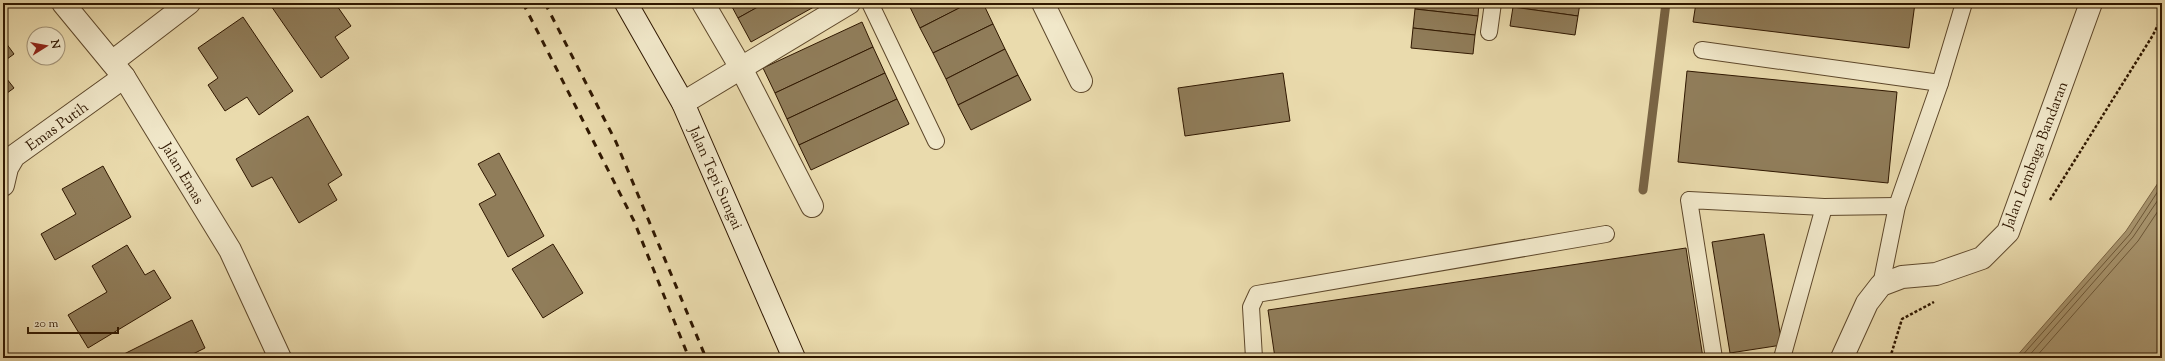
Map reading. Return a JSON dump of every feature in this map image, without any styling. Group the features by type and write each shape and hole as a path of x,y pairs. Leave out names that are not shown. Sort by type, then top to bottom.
{"street":[{"name":"Jalan Emas","path":"63,3 118,69 230,250 280,358"},
{"name":"Emas Putih","path":"3,185 7,168 14,156 118,69 189,3"},
{"name":"Jalan Tepi Sungai","path":"626,3 683,103 794,358"},
{"path":"703,3 741,68 812,206"},
{"path":"683,103 849,3"},
{"path":"1043,3 1081,81"},
{"name":"Jalan Lembaga Bandaran","path":"1881,285 1902,277 1936,274 1982,258 2008,232 2091,3"},
{"path":"1842,358 1867,303 1881,285"}],"lane":[{"path":"870,3 936,141"},
{"path":"1489,32 1493,3"},
{"path":"1881,285 1898,206 1940,83 1964,3"},
{"path":"1702,50 1940,83"},
{"path":"1714,358 1689,200 1824,207 1898,206"},
{"path":"1782,358 1824,207"},
{"path":"1254,358 1251,307 1257,294 1606,234"}],"water":[{"path":"2162,177 2162,358 2015,358 2126,231"}],"building":[{"path":"269,3 335,3 351,26 335,37 349,58 321,78"},
{"path":"730,3 765,3 738,18"},
{"path":"765,3 821,3 751,42 738,18"},
{"path":"908,3 969,3 920,28"},
{"path":"969,3 983,3 993,24 933,53 920,28"},
{"path":"1415,3 1479,3 1478,16 1415,9"},
{"path":"1514,3 1580,3 1578,16 1513,7"},
{"path":"1696,3 1915,3 1909,48 1693,22"},
{"path":"1513,7 1578,16 1575,35 1510,26"},
{"path":"1415,9 1478,16 1475,35 1413,28"},
{"path":"243,17 293,91 259,115 247,97 225,111 208,85 218,78 198,48"},
{"path":"862,22 873,47 775,93 763,68"},
{"path":"993,24 1005,49 946,79 933,53"},
{"path":"1413,28 1475,35 1473,54 1411,48"},
{"path":"3,39 14,54 3,62"},
{"path":"873,47 885,73 787,119 775,93"},
{"path":"1005,49 1018,75 958,105 946,79"},
{"path":"1687,71 1897,92 1888,183 1678,162"},
{"path":"885,73 897,99 799,145 787,119"},
{"path":"1283,73 1290,121 1185,136 1178,88"},
{"path":"3,74 14,88 3,96"},
{"path":"1018,75 1031,100 971,130 958,105"},
{"path":"897,99 909,124 811,170 799,145"},
{"path":"308,116 342,175 328,184 337,200 299,223 272,177 252,187 236,159"},
{"path":"499,153 544,236 508,257 479,204 496,195 478,164"},
{"path":"103,166 131,217 55,260 41,234 76,214 62,189"},
{"path":"1764,234 1782,345 1730,353 1712,242"},
{"path":"553,244 583,293 543,318 512,269"},
{"path":"127,245 145,275 154,270 171,298 88,348 68,315 107,292 92,266"},
{"path":"1686,248 1703,358 1275,358 1268,310"},
{"path":"192,320 205,348 193,354 195,358 116,358"}],"waterway":[{"path":"1643,190 1666,3"}],"railway":[{"path":"523,3 634,221 689,358"},
{"path":"545,3 616,142 706,358"}]}
